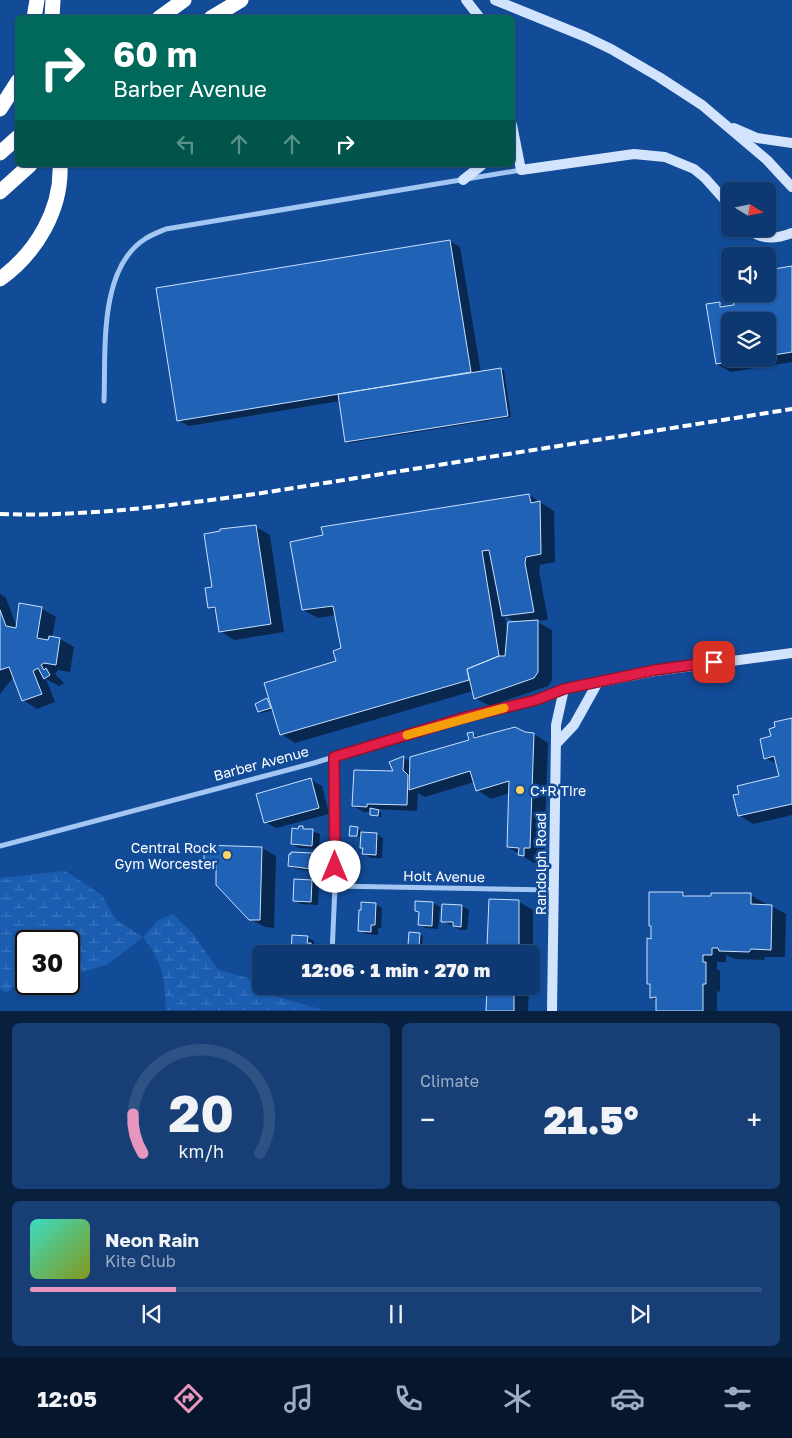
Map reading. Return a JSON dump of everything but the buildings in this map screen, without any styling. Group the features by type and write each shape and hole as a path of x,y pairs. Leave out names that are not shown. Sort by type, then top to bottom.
{"highway":[{"path":"34,15 37,0"},
{"path":"52,15 53,0"},
{"path":"163,15 184,0"},
{"path":"216,15 241,0"},
{"path":"0,109 15,86"},
{"path":"0,153 15,140"},
{"path":"0,192 28,167"},
{"path":"0,279 27,254 47,223 58,193 60,167"}],"main road":[{"path":"466,0 478,15"},
{"path":"495,0 562,26 611,49 659,77 702,105 767,160 792,187"},
{"path":"720,121 757,138 792,143"},
{"path":"515,140 521,170 634,154 665,157 694,169 721,196"},
{"path":"463,180 479,167"},
{"path":"770,238 775,239 792,233"},
{"name":"Barber Avenue","path":"564,689 655,670 792,653"},
{"path":"556,744 574,725 598,682"},
{"name":"Randolph Road","path":"552,1010 556,726 564,689"}],"street":[{"path":"104,401 108,308 112,290 116,276 130,253 145,239 166,230 521,170"},
{"name":"Barber Avenue","path":"0,846 48,835 334,757 466,717 536,700 564,689"},
{"path":"332,945 335,886 334,757"},
{"name":"Holt Avenue","path":"335,886 553,890"}],"green space":[{"path":"65,871 102,895 116,920 143,937 108,964 80,973 80,930 15,930 15,986 6,993 0,988 0,878"},
{"path":"173,914 192,933 219,970 248,978 252,982 252,995 271,995 323,1010 166,1010 162,972 150,946 143,937 157,921"}],"railway":[{"path":"0,514 66,514 164,506 262,493 792,409"}],"slow traffic":[{"path":"407,735 466,717 504,708"}],"place":[{"name":"C+R Tire","path":"520,790"},
{"name":"Central Rock Gym Worcester","path":"227,855"}],"route":[{"path":"335,867 334,757 466,717 536,700 564,689 655,670 714,662"}]}
